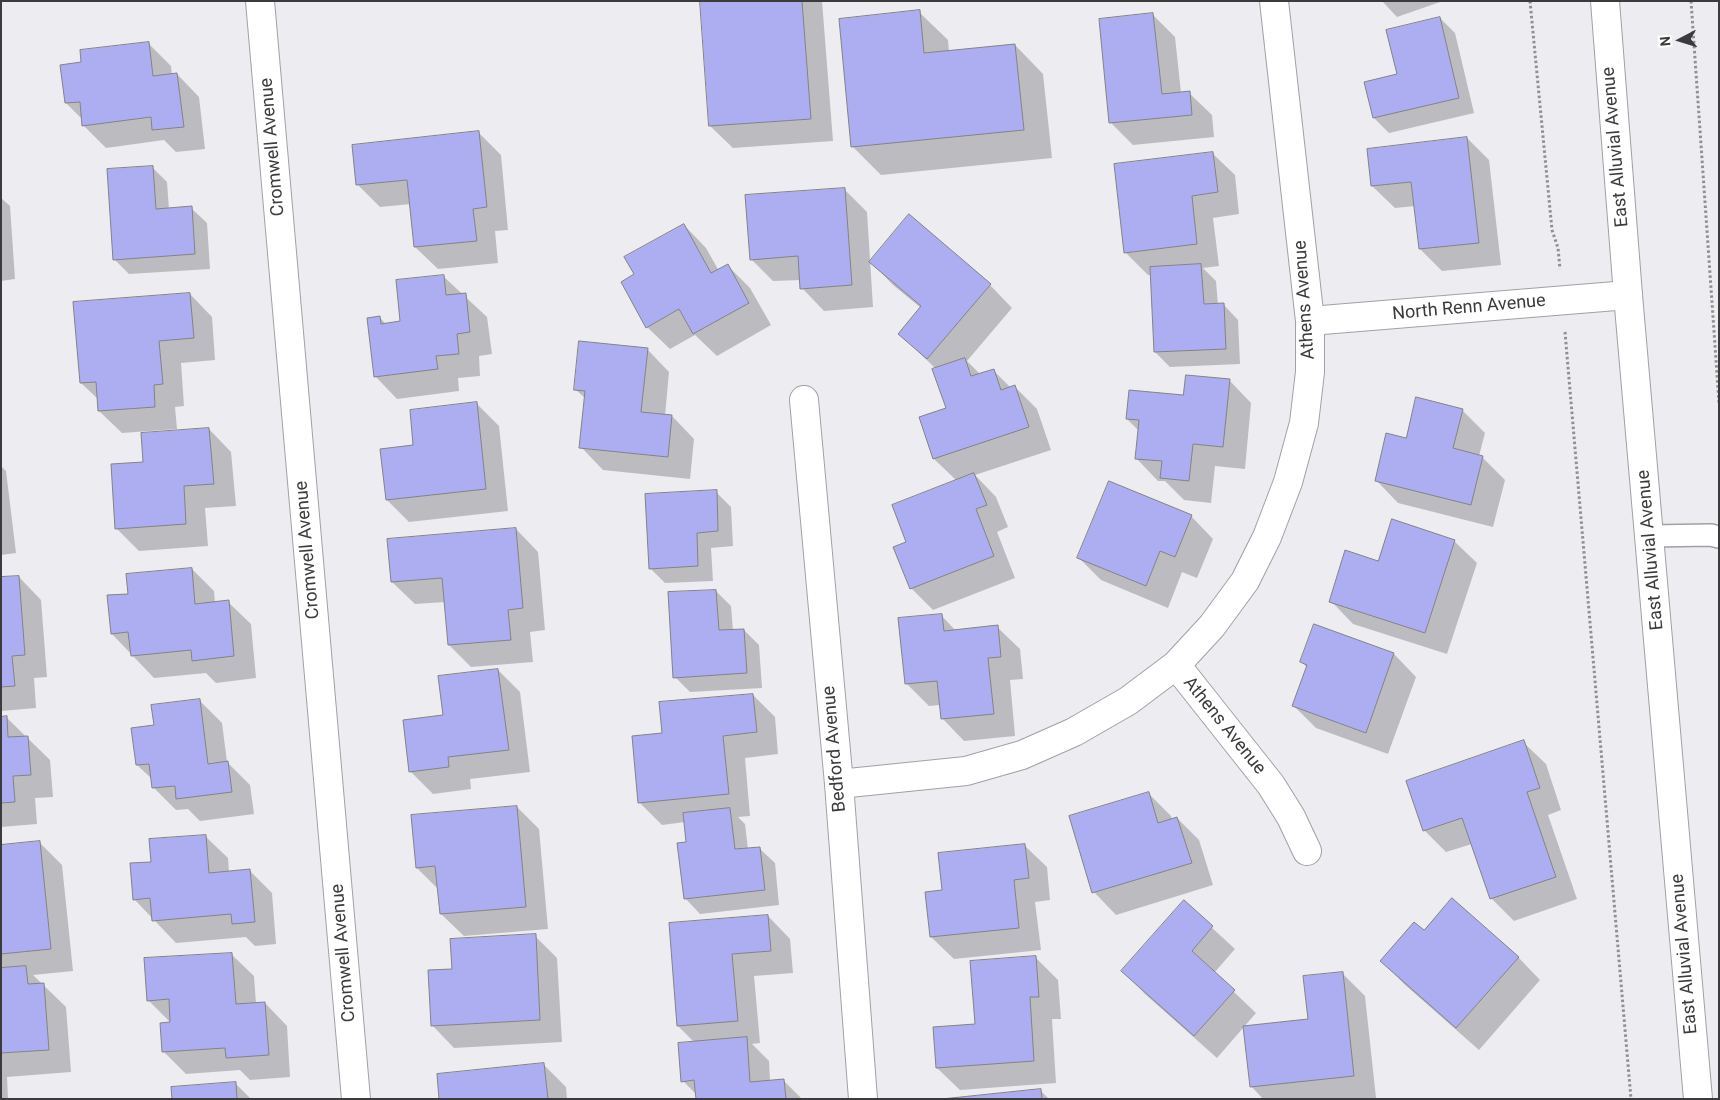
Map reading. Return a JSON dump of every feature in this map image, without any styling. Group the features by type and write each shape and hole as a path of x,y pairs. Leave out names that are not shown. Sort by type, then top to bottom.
{"street":[{"name":"Cromwell Avenue","path":"260,1 356,1099"},
{"name":"Athens Avenue","path":"1274,1 1310,321 1310,372 1304,423 1288,482 1267,537 1245,581 1212,626 1176,666 1270,784 1291,817 1307,851"},
{"name":"East Alluvial Avenue","path":"1605,1 1628,295 1698,1099"},
{"name":"North Renn Avenue","path":"1310,321 1628,295"},
{"name":"Bedford Avenue","path":"804,400 839,784 863,1099"},
{"path":"839,784 966,771 1022,754 1074,732 1128,701 1176,666"}],"lane":[{"path":"1650,536 1716,533"}],"path":[{"path":"1530,1 1552,230 1558,248"},
{"path":"1690,1 1719,403"},
{"path":"1567,352 1631,1099"}],"building":[{"path":"700,1 802,1 811,119 709,126"},
{"path":"920,10 924,53 1015,44 1024,130 851,147 839,19"},
{"path":"1153,13 1162,94 1190,91 1192,115 1109,123 1099,19"},
{"path":"1440,17 1459,98 1373,118 1364,82 1397,74 1386,30"},
{"path":"149,42 153,76 177,73 184,127 152,130 151,117 82,126 80,102 65,103 60,65 81,62 80,50"},
{"path":"479,131 487,207 473,209 477,241 414,247 407,180 356,185 352,145"},
{"path":"1467,137 1479,243 1419,249 1411,182 1371,186 1367,149"},
{"path":"1213,152 1218,192 1192,196 1197,244 1124,253 1114,164"},
{"path":"153,166 156,209 192,206 195,254 113,260 107,169"},
{"path":"845,188 852,285 800,289 798,256 750,260 745,195"},
{"path":"909,214 991,284 927,359 898,334 921,306 869,262"},
{"path":"684,224 711,273 728,264 749,303 693,334 679,309 646,328 621,282 634,274 624,257"},
{"path":"1201,264 1204,304 1224,303 1226,349 1154,352 1150,267"},
{"path":"444,275 446,295 466,293 470,332 457,334 459,354 436,356 438,369 374,377 367,318 380,316 381,324 400,321 396,280"},
{"path":"190,293 194,338 159,341 163,384 154,385 155,407 98,411 96,382 80,383 73,302"},
{"path":"579,341 648,348 641,412 672,415 668,457 579,448 585,391 574,390"},
{"path":"965,358 971,376 994,369 1001,390 1015,385 1029,427 933,459 919,417 946,408 932,369"},
{"path":"1186,375 1230,379 1223,447 1193,444 1189,481 1160,478 1162,461 1135,459 1139,420 1126,419 1129,390 1183,395"},
{"path":"1416,397 1463,409 1453,448 1483,456 1471,505 1375,481 1386,433 1406,438"},
{"path":"477,402 486,489 386,500 380,449 413,445 410,410"},
{"path":"209,428 214,484 184,486 186,524 115,529 111,464 143,462 141,433"},
{"path":"974,473 987,505 976,509 994,556 910,589 893,547 906,542 892,505"},
{"path":"1109,481 1192,515 1175,557 1160,551 1146,586 1077,558"},
{"path":"717,490 718,531 697,533 698,566 649,569 645,494"},
{"path":"1392,519 1455,540 1425,633 1329,602 1345,550 1378,561"},
{"path":"516,528 523,608 508,610 511,640 448,645 442,578 391,582 387,539"},
{"path":"192,568 195,604 229,600 234,656 192,661 191,650 131,656 128,632 111,634 107,595 128,594 126,574"},
{"path":"19,576 25,655 12,656 15,686 1,687 1,577"},
{"path":"716,590 719,630 744,629 747,673 673,678 668,592"},
{"path":"942,614 944,631 998,625 1001,657 988,658 994,714 941,719 937,681 905,684 898,618"},
{"path":"1314,624 1394,653 1366,733 1292,706 1307,665 1300,662"},
{"path":"498,669 509,750 448,757 449,767 409,772 403,720 443,715 438,676"},
{"path":"753,694 757,732 723,736 729,794 638,803 632,736 662,733 659,702"},
{"path":"200,699 208,764 228,761 232,792 176,799 175,786 152,788 149,764 136,765 131,728 154,725 151,705"},
{"path":"7,716 8,737 28,736 31,775 13,776 15,802 1,803 1,717"},
{"path":"1524,740 1540,788 1527,792 1556,877 1490,899 1462,818 1423,831 1406,781"},
{"path":"1149,792 1158,823 1177,817 1192,863 1092,893 1069,816"},
{"path":"517,806 526,907 440,914 435,866 416,868 411,815"},
{"path":"730,808 735,849 760,847 765,890 684,899 677,843 686,842 683,813"},
{"path":"206,835 209,873 250,869 255,922 232,924 231,914 152,921 150,898 133,900 130,863 151,862 149,839"},
{"path":"40,841 51,949 1,954 1,845"},
{"path":"1025,844 1029,878 1014,880 1019,928 930,937 925,892 942,890 938,853"},
{"path":"1452,898 1519,957 1456,1028 1380,961 1414,922 1424,930"},
{"path":"1184,900 1213,926 1192,951 1235,990 1194,1036 1121,971"},
{"path":"768,915 771,951 732,954 738,1021 677,1026 669,923"},
{"path":"536,934 540,1020 431,1026 428,970 452,969 450,939"},
{"path":"232,953 236,1004 265,1002 269,1055 226,1058 225,1048 162,1052 160,1023 170,1022 169,999 147,1001 144,958"},
{"path":"1036,956 1039,997 1030,997 1034,1061 936,1068 933,1027 975,1024 970,961"},
{"path":"26,966 28,984 44,983 49,1050 1,1053 1,968"},
{"path":"1343,972 1354,1076 1250,1087 1243,1026 1308,1019 1303,976"},
{"path":"747,1037 750,1082 784,1079 786,1099 696,1099 694,1080 681,1082 678,1043"},
{"path":"544,1063 548,1099 439,1099 437,1074"},
{"path":"236,1082 237,1099 172,1099 171,1087"},
{"path":"1041,1089 1042,1099 942,1099"}]}
